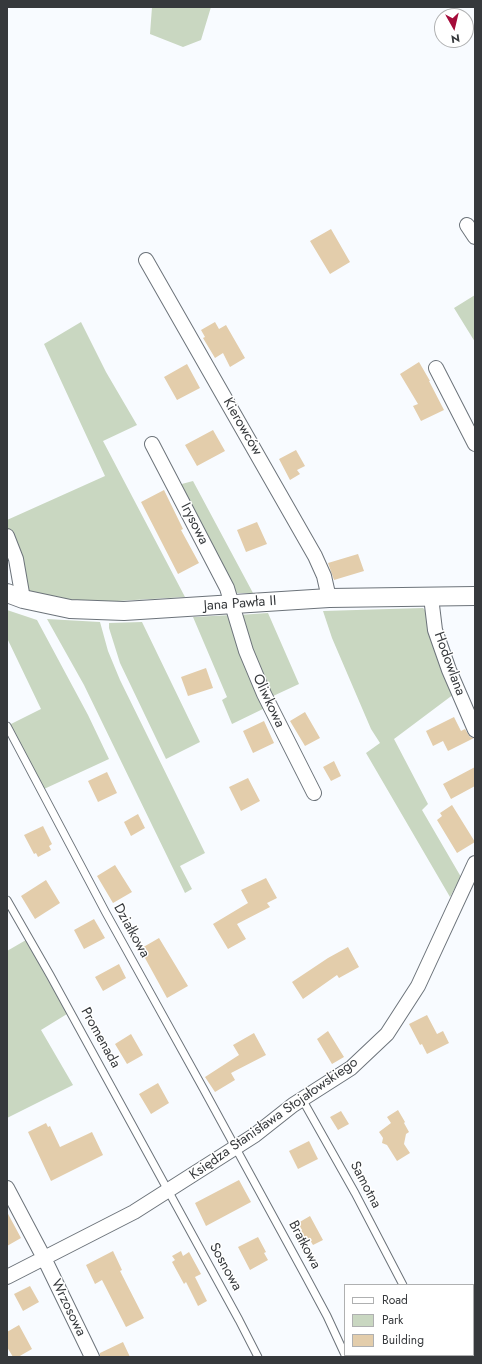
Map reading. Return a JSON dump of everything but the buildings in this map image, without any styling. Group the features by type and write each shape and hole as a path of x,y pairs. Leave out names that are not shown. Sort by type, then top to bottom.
{"street":[{"path":"467,225 475,237"},
{"name":"Kierowców","path":"146,260 315,556 324,576 329,598"},
{"path":"436,368 475,444"},
{"name":"Irysowa","path":"152,444 227,588 232,604"},
{"path":"7,536 16,559 15,596"},
{"name":"Jana Pawła II","path":"15,596 70,609 124,611 329,598 475,596"},
{"name":"Hodowlana","path":"431,596 436,630 449,670 475,730"},
{"name":"Oliwkowa","path":"232,604 246,651 264,694 314,793"},
{"name":"Księdza Stanisława Stojałowskiego","path":"7,1277 134,1212 254,1135 302,1098 352,1068 387,1034 418,986 475,863"},
{"name":"Wrzosowa","path":"7,1188 44,1258 92,1357"}],"lane":[{"name":"Działkowa","path":"7,726 106,913 236,1147"},
{"name":"Promenada","path":"7,900 50,975 168,1191"},
{"name":"Samotna","path":"302,1098 359,1200 402,1284"},
{"name":"Bratkowa","path":"236,1147 327,1316 344,1353"},
{"name":"Sosnowa","path":"168,1191 258,1357"}],"green space":[{"path":"152,7 211,7 201,40 183,47 150,34"},
{"path":"475,295 475,342 454,308"},
{"path":"81,322 106,372 137,425 103,441 185,597 84,603 25,594 18,554 7,529 7,520 105,476 44,344"},
{"path":"193,481 253,593 237,593 232,590 178,485"},
{"path":"423,608 426,611 454,694 394,739 428,804 422,810 461,877 450,897 366,753 380,743 371,729 332,638 323,611"},
{"path":"7,610 37,620 88,715 109,759 44,789 9,725 41,709 7,638"},
{"path":"268,613 299,684 271,697 239,615"},
{"path":"232,615 267,707 232,724 222,700 227,697 193,617"},
{"path":"47,619 100,622 108,651 120,680 205,853 180,866 192,889 185,893 84,685"},
{"path":"142,622 200,742 166,759 120,663 109,628 109,623"},
{"path":"26,940 67,1014 41,1030 73,1085 7,1118 7,951"}]}
